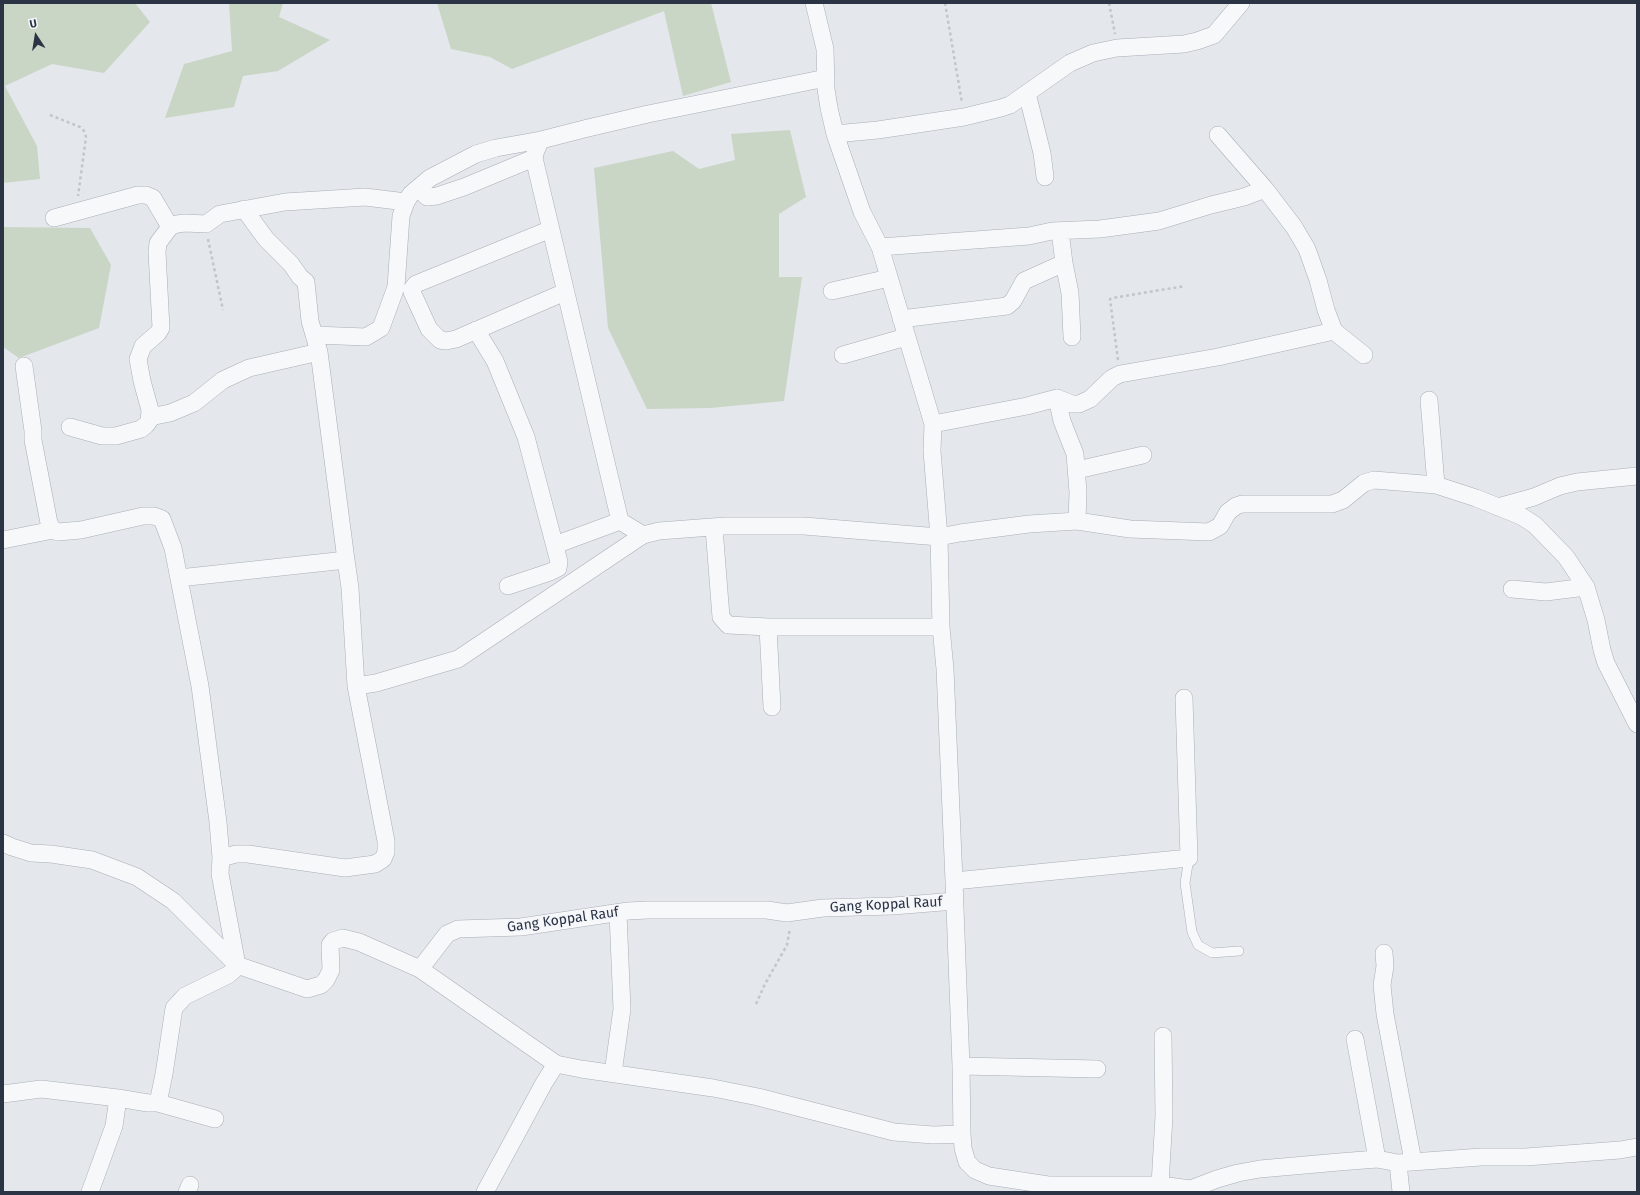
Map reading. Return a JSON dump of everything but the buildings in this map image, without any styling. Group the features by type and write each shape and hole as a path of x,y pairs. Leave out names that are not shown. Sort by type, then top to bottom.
{"street":[{"path":"814,3 822,34 828,108 835,134 862,212 880,247 888,278 933,424 932,451 939,537 941,627 945,669 955,901 961,1066 962,1148 967,1162 975,1170 989,1176 1075,1189 1160,1185 1191,1190 1217,1179 1260,1169 1377,1159 1405,1162 1570,1155 1637,1147"},
{"path":"835,134 878,130 964,117 1010,105 1070,62 1093,53 1117,48 1184,44 1214,35 1241,3"},
{"path":"314,335 366,337 381,328 396,287 401,216 406,202 411,194 419,189 430,178 476,154 496,148 541,140 648,114 826,78"},
{"path":"1027,93 1039,140 1045,177"},
{"path":"1218,135 1265,189 1294,227 1307,249 1334,331 1364,355"},
{"path":"541,140 534,158 620,521 643,536"},
{"path":"419,189 427,197 437,196 464,187 534,158"},
{"path":"880,247 1029,236 1060,231 1100,229 1159,221 1211,205 1244,197 1265,189"},
{"path":"54,218 138,195 146,195 153,198 170,227"},
{"path":"70,428 102,436 116,436 141,429 146,425 150,416 150,410 138,359 143,346 162,328 157,252 158,243 170,227 185,223 206,224 220,214 285,202 364,197 406,202"},
{"path":"221,858 236,854 248,854 345,868 375,864 383,859 386,852 386,841 356,686 350,588 320,352 310,321 306,282 300,277 291,264 266,239 244,209"},
{"path":"552,229 414,286 412,292 429,329 440,340 446,341 456,339 565,292"},
{"path":"1060,231 1070,293 1072,337"},
{"path":"901,319 1007,306 1013,301 1024,281 1064,263"},
{"path":"832,291 888,278"},
{"path":"476,330 495,362 526,437 559,562 558,568 550,572 508,586"},
{"path":"933,424 1027,406 1056,398 1072,404 1079,404 1090,400 1112,378 1120,374 1218,357 1334,331"},
{"path":"843,355 906,337"},
{"path":"150,416 170,413 194,403 223,380 249,368 320,352"},
{"path":"24,366 33,440 49,522 53,530"},
{"path":"1056,398 1062,421 1074,454 1077,470 1077,521"},
{"path":"1429,400 1436,485"},
{"path":"1077,470 1143,455"},
{"path":"1498,507 1572,484 1637,476"},
{"path":"356,686 376,683 458,659 643,536 659,531 754,525 804,526 939,537 1029,524 1077,521 1130,529 1209,532 1220,526 1232,508 1242,504 1332,504 1343,500 1364,483 1374,480 1436,485 1521,516 1535,525 1566,557 1586,587 1596,620 1606,663 1637,724"},
{"path":"3,540 53,530 58,532 81,530 144,516 158,517 162,519 170,537 200,686 218,822 221,858 220,874 237,965 228,975 185,996 174,1008 158,1103"},
{"path":"555,545 620,521"},
{"path":"714,528 721,617 728,624 735,626 768,627 941,627"},
{"path":"179,578 346,560"},
{"path":"1512,589 1546,592 1586,587"},
{"path":"768,627 772,707"},
{"path":"954,881 1188,858 1184,698"},
{"path":"3,843 31,853 51,854 92,860 137,877 173,900 237,965 307,989 321,985 326,980 331,966 330,945 332,941 343,938 359,942 420,969 556,1064 713,1088 758,1097 894,1132 933,1135 962,1134"},
{"name":"Gang Koppal Rauf","path":"420,969 447,934 458,929 521,927 628,911 667,909 734,911 768,910 787,913 823,908 893,906 955,901"},
{"path":"613,1073 622,1009 618,913"},
{"path":"1384,953 1385,966 1382,985 1405,1162 1401,1192"},
{"path":"1160,1185 1164,1116 1163,1036"},
{"path":"1355,1039 1377,1159"},
{"path":"485,1192 544,1083 556,1064"},
{"path":"961,1066 1097,1070"},
{"path":"3,1094 41,1089 118,1098 148,1103 158,1103 215,1119"},
{"path":"90,1192 114,1126 118,1098"}],"lane":[{"path":"1188,858 1185,883 1192,932 1198,945 1212,953 1239,951"}],"path":[{"path":"945,3 964,117"},
{"path":"1109,3 1117,48"},
{"path":"50,115 80,127 84,131 86,137 76,213"},
{"path":"206,224 223,310"},
{"path":"1120,374 1110,300 1114,297 1185,286"},
{"path":"756,1004 765,984 787,945 791,922 787,913"}],"green space":[{"path":"3,3 135,3 150,22 104,73 52,64 5,86 37,146 40,179 3,183"},
{"path":"229,3 283,3 279,17 330,40 278,71 243,76 234,107 165,118 184,64 232,51"},
{"path":"437,3 711,3 731,82 683,96 664,11 512,69 490,57 451,49"},
{"path":"790,130 806,197 779,214 779,277 802,277 784,401 710,408 647,409 608,328 594,168 673,151 699,169 735,160 731,134"},
{"path":"3,227 90,228 111,265 99,328 19,358 3,347"}]}
